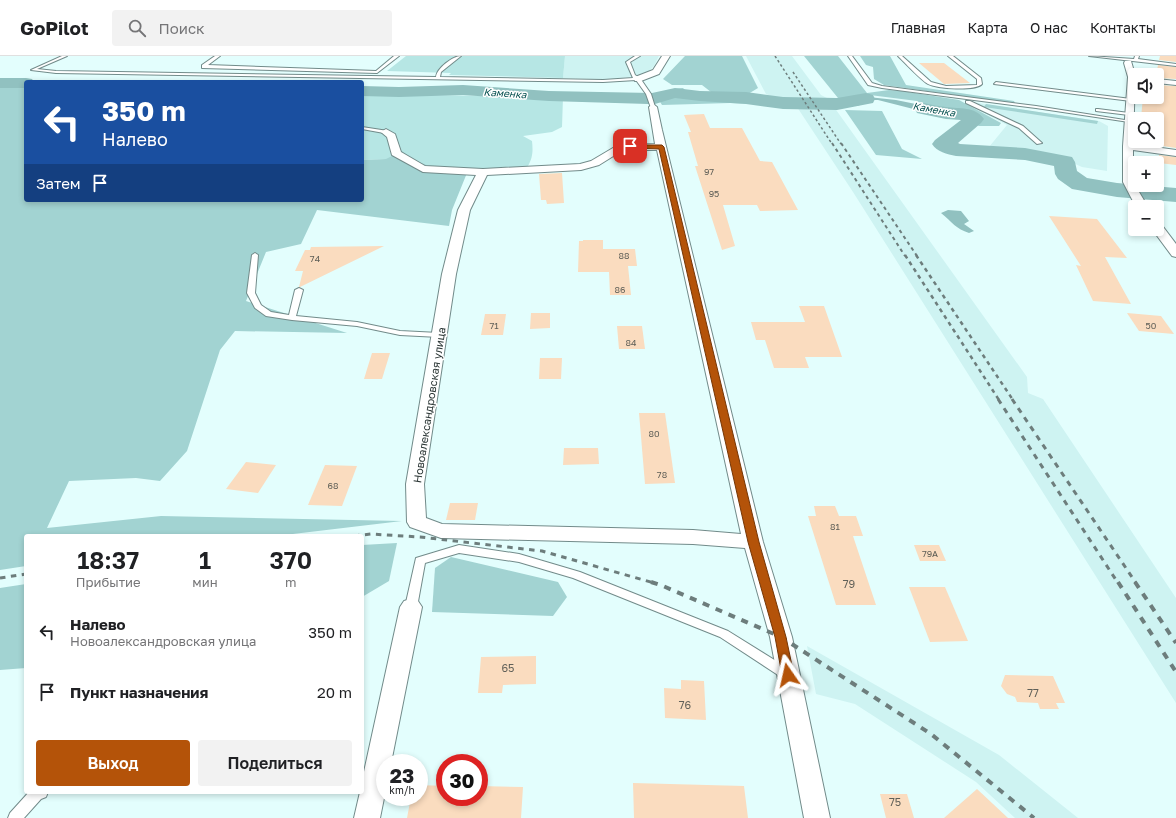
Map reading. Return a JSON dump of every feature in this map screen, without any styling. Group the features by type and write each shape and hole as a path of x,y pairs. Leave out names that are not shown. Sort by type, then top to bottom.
{"street":[{"path":"638,79 656,72 666,56"},
{"path":"1164,81 1176,83"},
{"path":"653,107 753,542 781,637 817,818"},
{"path":"483,172 581,167 595,163 621,147 662,147"},
{"path":"1128,148 1128,182 1139,200"},
{"path":"1142,148 1176,153"},
{"path":"396,153 423,169"},
{"name":"Новоалександровская улица","path":"483,172 464,210 450,274 416,484 417,522 441,531 693,537 753,542"},
{"path":"1164,236 1176,253"},
{"path":"368,818 369,780 411,607"}],"lane":[{"path":"65,56 33,70 56,72 366,78 604,81 638,79"},
{"path":"192,75 218,56"},
{"path":"203,66 377,72 397,56"},
{"path":"438,78 439,72 459,56"},
{"path":"638,56 628,62 634,77 638,79 649,93 653,107"},
{"path":"850,56 870,84 962,98 1128,118"},
{"path":"900,56 929,84 946,87 973,87 980,84 979,79 950,56"},
{"path":"1091,56 1176,65"},
{"path":"996,83 1128,100"},
{"path":"962,98 1021,127 1039,143"},
{"path":"1053,104 1085,108"},
{"path":"1092,109 1128,118"},
{"path":"364,128 386,132 392,136 396,153"},
{"path":"423,169 483,172"},
{"path":"255,255 251,293 258,306 269,314 292,318 357,324 400,333 439,335"},
{"path":"292,318 299,290"},
{"path":"411,607 420,561 459,549 519,558 576,575 724,634 788,675"},
{"path":"15,818 36,794"}],"shaded area":[{"path":"406,56 565,56 563,78 449,75 451,73 387,71"},
{"path":"565,56 659,56 654,66 646,74 616,79 591,79 563,78"},
{"path":"685,56 742,56 758,88 748,94 723,97 747,103 760,104 730,103 662,105 659,100 662,97 667,96 664,92 674,91 673,89 683,88 685,90 684,91 698,94 711,92 702,85 672,85 663,79"},
{"path":"746,56 792,56 821,95 831,100 834,107 1027,377 1028,393 1043,399 1176,598 1176,703 853,192 797,107 766,94"},
{"path":"804,56 838,56 867,93 889,90 959,100 1001,123 999,126 979,126 956,116 929,109 917,101 862,94 851,98 838,98"},
{"path":"860,56 890,56 906,85 1014,101 1015,103 884,85 874,79 873,67 866,65"},
{"path":"0,87 24,87 24,202 364,202 364,160 386,159 402,151 426,165 441,168 469,168 452,210 449,226 317,210 301,244 266,252 246,301 347,333 235,331 220,350 187,451 160,481 136,478 69,481 47,528 161,516 402,521 293,534 24,534 24,566 0,570"},
{"path":"364,94 563,97 562,127 552,132 523,136 532,141 532,157 528,166 522,168 433,168 386,159 364,160"},
{"path":"978,103 1099,121 1108,126 1107,171 1082,167 1064,159 989,147 1007,125 966,104"},
{"path":"986,104 1098,121 1097,124 984,107"},
{"path":"845,110 882,111 902,149 922,159 876,155"},
{"path":"397,543 389,581 364,596 364,545"},
{"path":"451,557 558,582 567,597 553,616 432,612 435,568"},
{"path":"24,584 24,668 0,670 0,588"},
{"path":"807,646 999,755 1078,818 1015,818 976,782 855,704 816,694"}],"water":[{"path":"732,96 808,102 811,104 795,106 747,103 723,97"},
{"path":"868,97 896,100 965,114 974,119 933,114 878,100 867,100 869,102 857,106 817,105 817,102 853,101"},
{"path":"948,210 961,211 969,221 964,224 974,231 969,233 954,225 941,213"}],"building":[{"path":"1160,56 1176,56 1176,62 1159,60"},
{"path":"919,63 944,63 970,83 944,84"},
{"path":"1158,65 1176,67 1176,79 1164,78 1164,68 1157,68"},
{"path":"1164,85 1176,86 1176,148 1164,146 1164,112 1142,112 1142,104 1164,104"},
{"path":"704,114 710,128 742,128 760,161 772,162 798,210 760,211 757,205 723,205 735,246 722,250 695,166 698,166 688,132 691,132 684,115"},
{"path":"1159,155 1176,157 1176,165 1164,164 1164,156"},
{"path":"562,173 564,203 547,204 546,200 541,200 539,174"},
{"path":"1049,216 1097,219 1127,258 1105,257 1131,304 1093,301 1076,265 1081,266"},
{"path":"603,240 603,249 635,249 637,266 628,266 631,295 610,295 609,272 578,272 579,241"},
{"path":"384,246 299,287 303,271 295,271 305,250 310,250 311,247"},
{"path":"799,306 824,306 842,357 805,357 809,368 774,368 765,340 756,340 751,322 805,322"},
{"path":"531,313 550,313 550,328 530,329"},
{"path":"1127,313 1161,316 1174,334 1139,331"},
{"path":"485,314 506,314 503,335 481,335"},
{"path":"617,326 642,326 645,349 619,349"},
{"path":"372,353 390,353 382,379 364,379"},
{"path":"540,358 562,358 561,379 539,379"},
{"path":"639,413 665,413 675,483 645,484"},
{"path":"564,448 598,448 599,464 563,465"},
{"path":"246,462 276,465 258,493 226,489"},
{"path":"325,465 357,466 342,506 308,505"},
{"path":"450,503 478,503 475,520 446,520"},
{"path":"814,506 835,506 839,516 856,516 863,536 853,536 876,605 836,605 808,516 816,516"},
{"path":"914,545 939,545 946,561 920,561"},
{"path":"909,587 945,587 968,641 930,642"},
{"path":"536,656 536,684 503,685 502,693 478,693 481,657"},
{"path":"1005,675 1053,676 1065,703 1056,703 1059,709 1040,709 1038,703 1017,702 1015,697 1007,694 1001,686"},
{"path":"681,680 704,681 706,720 665,718 664,688 681,689"},
{"path":"633,783 744,786 748,818 634,818"},
{"path":"428,785 436,786 436,806 488,806 488,786 523,787 521,818 407,818 409,806 428,806"},
{"path":"977,789 1008,818 944,818"},
{"path":"880,794 907,794 914,818 886,818"}],"waterway":[{"name":"Каменка","path":"0,83 24,83"},
{"name":"Каменка","path":"364,91 399,92 463,90 549,96 648,98"},
{"name":"Каменка","path":"655,98 675,93 700,96 746,98 783,103 837,104 866,99"},
{"name":"Каменка","path":"924,109 946,113 965,114 974,119 953,137 942,144 956,150 1025,154 1064,162 1066,174 1080,184 1117,190 1176,195"}],"railway":[{"path":"775,56 832,144"},
{"path":"793,72 841,144"},
{"path":"832,143 905,256"},
{"path":"841,143 917,256"},
{"path":"905,255 999,400"},
{"path":"916,255 1013,400"},
{"path":"998,399 1118,583"},
{"path":"1012,399 1136,583"},
{"path":"364,535 420,537 542,551 654,583"},
{"path":"0,578 24,574"},
{"path":"1118,582 1176,672"},
{"path":"1135,582 1176,643"},
{"path":"654,583 781,637 931,734 1034,818"}],"route":[{"path":"630,146 662,147 753,542 781,637 788,675"}]}
